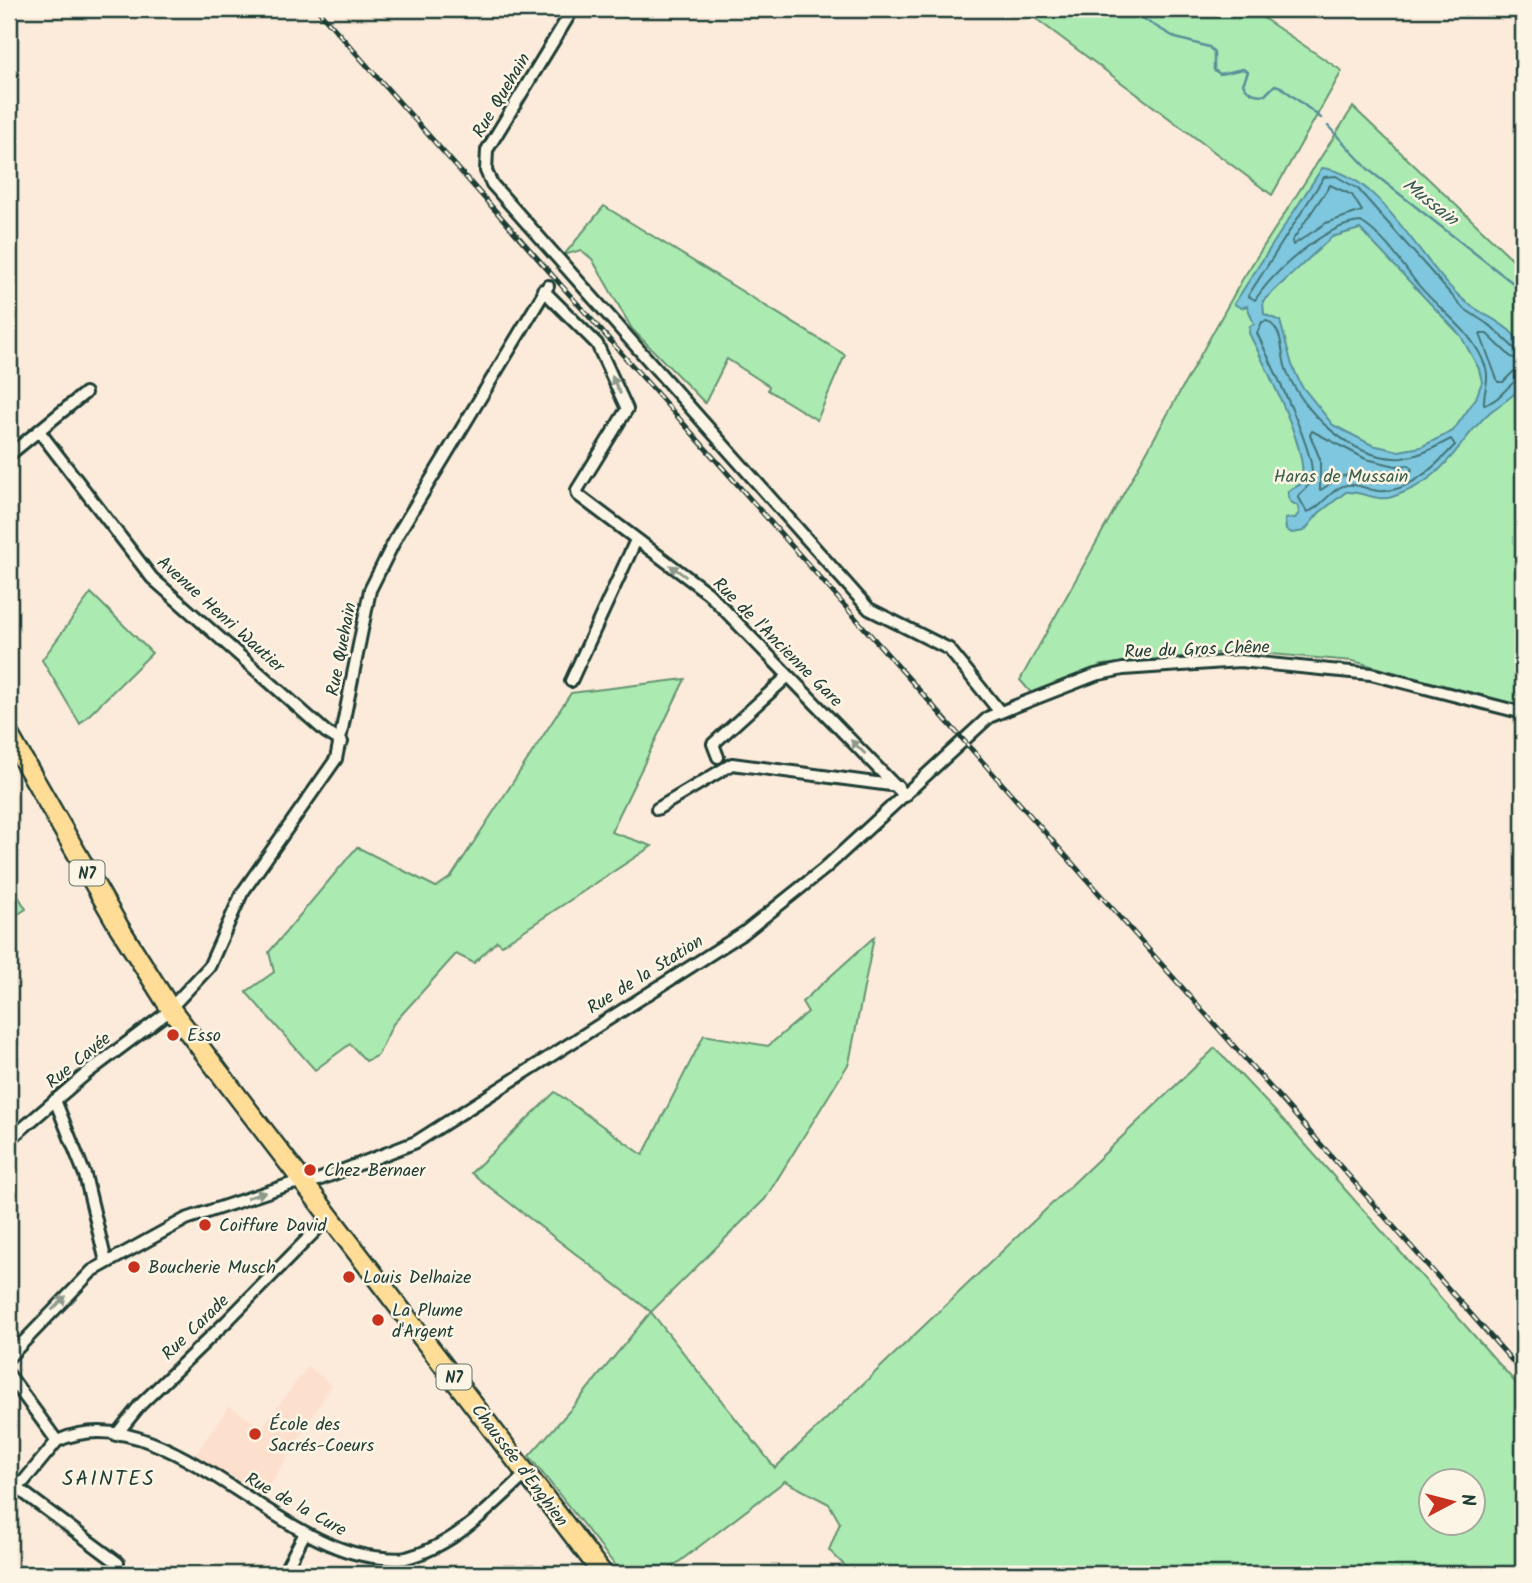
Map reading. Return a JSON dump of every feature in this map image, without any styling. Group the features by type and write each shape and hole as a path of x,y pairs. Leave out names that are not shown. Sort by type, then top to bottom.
{"main road":[{"name":"Chaussée d'Enghien","path":"9,735 119,928 170,1008 603,1574"}],"street":[{"name":"Rue Quehain","path":"573,9 494,137 485,161 492,184 869,610 949,649 1000,712"},
{"name":"Rue Quehain","path":"170,1008 209,967 242,893 329,772 342,742 370,590 398,534 545,288"},
{"name":"Rue de l'Ancienne Gare","path":"545,288 597,344 627,409 577,490 578,495 708,593 905,796"},
{"path":"9,455 85,393"},
{"name":"Avenue Henri Wautier","path":"39,431 152,578 326,732 342,742"},
{"path":"571,681 636,540"},
{"name":"Rue du Gros Chêne","path":"967,737 989,717 1095,675 1123,668 1240,661 1371,674 1523,713"},
{"path":"718,757 713,744 787,677"},
{"name":"Rue de la Station","path":"10,1353 92,1270 186,1219 304,1181 318,1180 416,1142 745,932 824,869 967,737"},
{"path":"657,809 732,764 898,786"},
{"name":"Rue Cavée","path":"9,1140 170,1008"},
{"path":"55,1100 85,1174 106,1262"},
{"name":"Rue Carade","path":"116,1435 140,1405 330,1216"},
{"path":"9,1375 57,1441 13,1487 118,1563"},
{"name":"Rue de la Cure","path":"57,1441 77,1432 116,1435 156,1445 190,1461 305,1533 346,1551 406,1558 422,1553 478,1520 526,1474"},
{"path":"283,1574 305,1533"}],"shaded area":[{"name":"École des Sacrés-Coeurs","path":"308,1366 332,1385 263,1497 195,1455 229,1406 262,1427"}],"green space":[{"path":"1023,9 1250,9 1342,71 1272,195"},
{"name":"Haras de Mussain","path":"1353,107 1523,269 1523,707 1353,661 1236,651 1102,665 1033,695 1020,680 1242,280"},
{"path":"604,206 845,355 817,420 768,390 769,386 727,359 705,403 632,329 592,259 581,250 564,255"},
{"path":"91,593 152,653 80,724 42,660"},
{"path":"685,679 611,832 652,846 502,945 497,941 474,963 456,954 393,1024 378,1055 366,1061 350,1044 315,1070 246,992 274,972 269,952 357,847 436,887 451,877 571,693"},
{"path":"9,881 26,909 9,920"},
{"path":"874,937 849,1063 765,1199 651,1312 471,1173 555,1092 643,1155 704,1035 768,1046 808,1012 802,1002"},
{"path":"1215,1048 1290,1127 1523,1391 1523,1574 853,1574 829,1550 840,1523 829,1504 785,1481 663,1574 622,1574 529,1456 651,1312 775,1468"}],"water":[{"path":"1322,168 1344,174 1365,187 1452,289 1516,337 1523,353 1523,380 1514,394 1490,412 1438,471 1426,480 1386,498 1346,492 1319,513 1304,531 1292,533 1286,530 1285,519 1295,518 1299,513 1298,506 1290,500 1288,491 1301,484 1303,470 1300,453 1285,409 1249,333 1250,326 1254,324 1247,306 1241,308 1234,304","holes":["1360,229 1461,336 1479,369 1482,382 1476,398 1453,431 1421,447 1399,451 1372,445 1333,425 1301,385 1292,365 1280,321 1264,314 1263,301 1332,237"]}],"waterway":[{"name":"Mussain","path":"1096,9 1102,14 1109,9"},
{"name":"Mussain","path":"1126,9 1176,38 1209,47 1214,52 1214,70 1220,74 1243,69 1248,72 1243,84 1255,94 1265,95 1275,85 1281,87 1321,118"},
{"name":"Mussain","path":"1328,126 1369,170 1523,291"}],"railway":[{"path":"317,9 1523,1373"}],"place":[{"name":"Esso","path":"173,1035"},
{"name":"Chez Bernaer","path":"310,1170"},
{"name":"Coiffure David","path":"205,1225"},
{"name":"Boucherie Musch","path":"134,1267"},
{"name":"Louis Delhaize","path":"349,1277"},
{"name":"La Plume d'Argent","path":"378,1320"},
{"name":"École des Sacrés-Coeurs","path":"255,1434"}],"district":[{"name":"SAINTES","path":"109,1478"}]}
